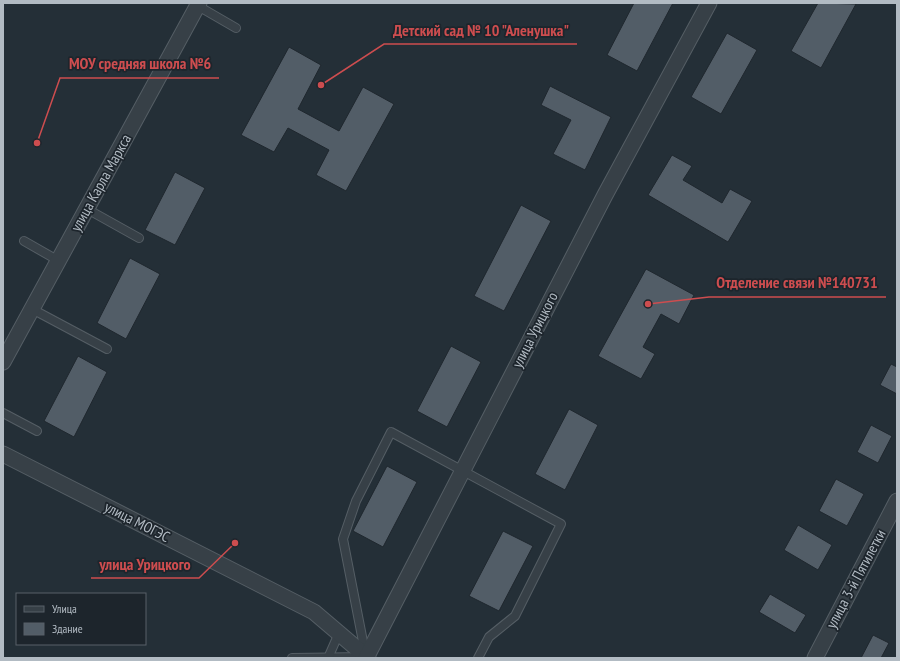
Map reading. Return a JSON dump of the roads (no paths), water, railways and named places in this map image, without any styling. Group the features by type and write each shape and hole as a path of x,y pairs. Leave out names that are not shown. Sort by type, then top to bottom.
{"street":[{"name":"улица Урицкого","path":"366,658 605,195 709,3"},
{"name":"улица Карла Маркса","path":"3,362 199,4"},
{"name":"улица МОГЭС","path":"3,454 314,612 366,658"},
{"name":"улица 3-й Пятилетки","path":"815,658 897,501"}],"lane":[{"path":"199,4 236,28"},
{"path":"87,209 139,238"},
{"path":"24,241 59,260"},
{"path":"32,309 107,349"},
{"path":"3,413 38,431"},
{"path":"292,658 366,658 343,539 356,501 391,432 561,524 515,616 489,637 478,658"},
{"path":"329,657 339,633"}],"place":[{"name":"Детский сад № 10 \"Аленушка\"","path":"321,85"},
{"name":"МОУ средняя школа №6","path":"37,143"},
{"name":"Отделение связи №140731","path":"648,304"},
{"name":"улица Урицкого","path":"235,543"}]}
